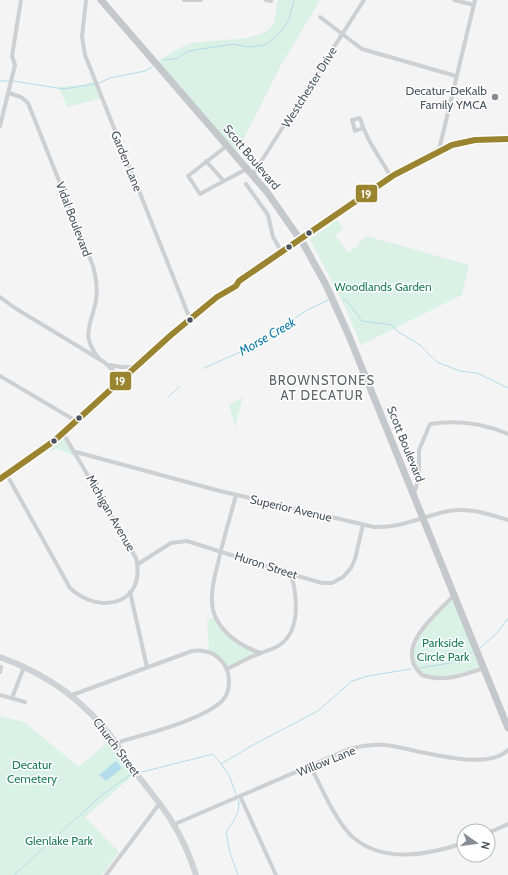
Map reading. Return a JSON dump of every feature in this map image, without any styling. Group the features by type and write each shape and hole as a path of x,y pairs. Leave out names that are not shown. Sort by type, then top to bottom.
{"highway":[{"name":"Scott Boulevard","path":"101,0 254,174 299,239 326,285 349,336 424,518 508,728"}],"main road":[{"path":"0,479 63,432 190,319 281,251 391,177 439,150 464,142 506,139"},
{"name":"Church Street","path":"2,659 47,677 72,695 96,718 175,824 186,846 196,875"}],"street":[{"path":"0,126 15,65 12,56 21,0"},
{"name":"Garden Lane","path":"86,0 82,37 85,55 190,319"},
{"path":"184,0 201,0"},
{"path":"266,0 271,2"},
{"name":"Westchester Drive","path":"254,174 364,0"},
{"path":"454,0 474,5"},
{"path":"439,150 456,76 476,0"},
{"path":"320,17 362,49 456,76"},
{"name":"Vidal Boulevard","path":"9,94 23,98 28,103 93,266 97,283 97,294 89,324 88,337 91,348 99,359"},
{"path":"363,128 370,144 380,157 391,177"},
{"path":"228,145 188,176 200,194 210,190 223,180 248,168"},
{"path":"206,161 223,180"},
{"path":"246,184 268,215 272,237 281,251"},
{"path":"0,298 104,362 116,367 135,367"},
{"path":"104,362 115,372 114,386"},
{"path":"1,378 76,421"},
{"path":"414,494 419,478 419,450 430,424 453,422 480,425 492,427 508,434"},
{"name":"Michigan Avenue","path":"63,432 135,553 138,564 137,578 130,592"},
{"name":"Superior Avenue","path":"76,452 236,495 363,525 389,528 444,512 461,510 508,520"},
{"path":"7,475 70,588 83,599 98,604 123,600 130,592"},
{"path":"236,495 221,551 211,598 213,610 220,626 231,636 261,653"},
{"name":"Huron Street","path":"138,564 176,541 187,541 291,574 322,582 332,582 344,577 351,568 355,559 363,525"},
{"path":"227,669 261,653 271,650 286,640 291,632 296,608 291,574"},
{"path":"130,592 147,667"},
{"path":"454,594 423,627 411,652 413,662 422,675 441,679 459,677 484,668"},
{"path":"72,695 184,653 205,650 221,659 227,669 230,681 228,690 223,700 208,711 116,743"},
{"path":"0,672 1,667"},
{"path":"12,698 24,667"},
{"path":"0,695 25,702"},
{"name":"Willow Lane","path":"175,824 311,767 349,749 365,746 385,745 469,760 497,757 503,755 508,750"},
{"path":"311,767 333,810 346,829 355,839 367,846 397,855 414,855 456,845"},
{"path":"240,796 276,875"},
{"path":"106,875 160,803"},
{"path":"496,829 508,824"}],"green space":[{"path":"278,0 320,0 280,67 237,152 154,63 189,44 248,38 259,35 273,24"},
{"path":"95,81 102,98 67,107 59,87 83,85"},
{"name":"Woodlands Garden","path":"337,220 343,229 335,235 348,253 359,245 358,243 367,236 469,265 462,295 361,345 345,307 310,239"},
{"path":"243,397 235,427 229,405"},
{"path":"64,432 74,456 58,449 48,451"},
{"name":"Parkside Circle Park","path":"453,597 481,671 456,676 434,677 420,672 416,667 413,657 414,647 418,638 431,620"},
{"path":"215,617 218,626 257,653 228,668 222,660 209,654 207,619"},
{"name":"Glenlake Park","path":"0,716 24,722 79,767 113,737 136,773 85,817 119,852 102,875 0,875"}],"water":[{"path":"116,761 122,768 106,781 99,775"}],"waterway":[{"path":"164,60 178,58 188,51 233,44 248,47 266,45 283,29 289,19 294,0"},
{"path":"97,84 110,78 145,71 152,67"},
{"path":"0,81 9,81"},
{"path":"13,81 64,89 94,84"},
{"name":"Morse Creek","path":"343,299 347,301 362,321 392,325 397,331 420,345 437,362 460,371 477,373 508,388"},
{"name":"Morse Creek","path":"204,368 247,349 309,309 328,300"},
{"path":"168,397 179,387"},
{"path":"480,648 497,633 508,618"},
{"path":"420,668 450,663 472,653"},
{"path":"138,773 213,754 221,764 253,745 318,711 352,681 368,676 411,669"},
{"path":"221,764 229,775 236,794"},
{"path":"14,875 103,794 133,773"},
{"path":"238,800 238,813 226,832 230,853 238,875"}],"transit line":[{"name":"19","path":"0,479 54,441 171,335 217,297 236,286 239,281 394,175 452,145 475,140 508,139"}],"place":[{"name":"Decatur-DeKalb Family YMCA","path":"495,97"}],"district":[{"name":"BROWNSTONES AT DECATUR","path":"322,388"}],"park label":[{"name":"Decatur Cemetery","path":"32,771"}]}
